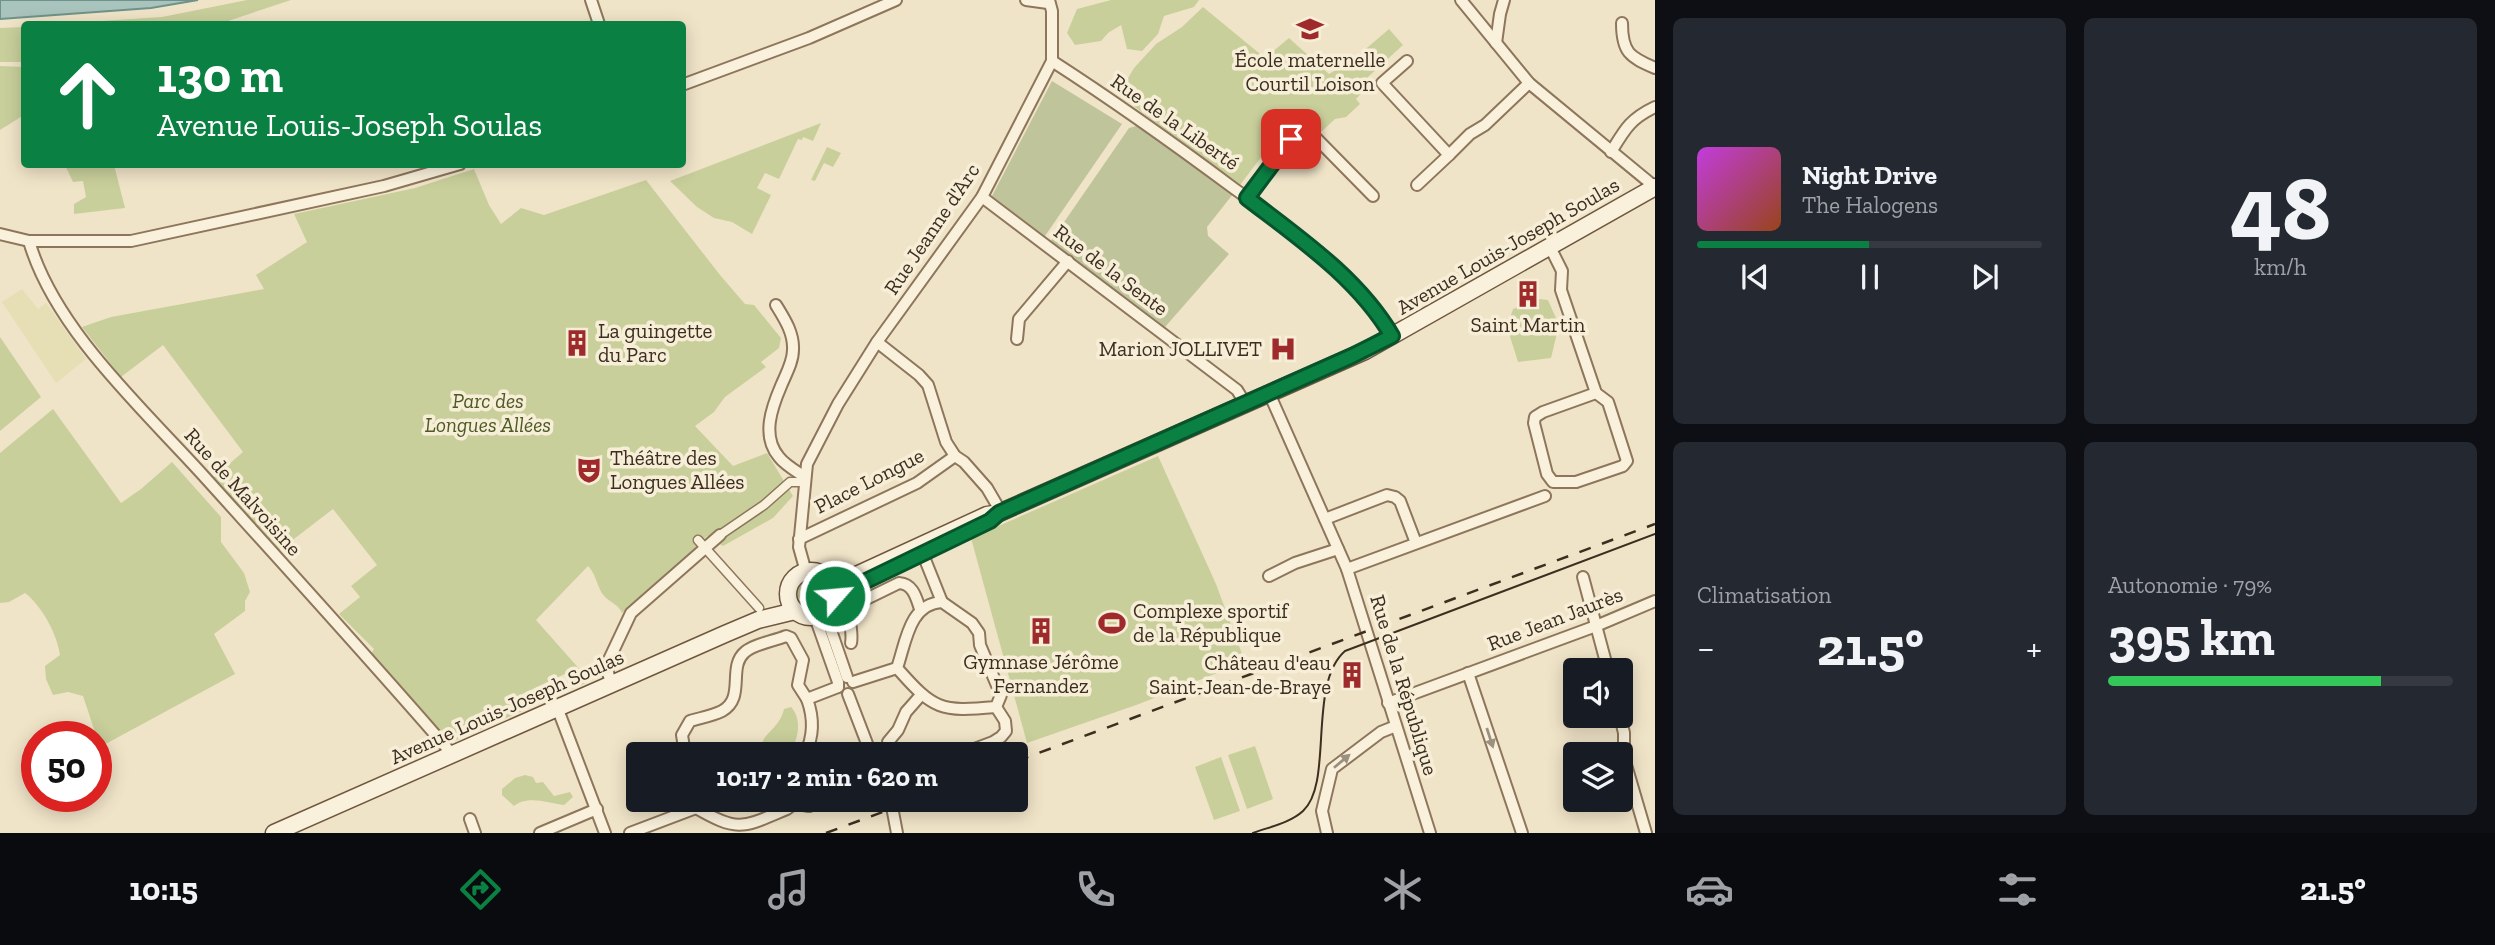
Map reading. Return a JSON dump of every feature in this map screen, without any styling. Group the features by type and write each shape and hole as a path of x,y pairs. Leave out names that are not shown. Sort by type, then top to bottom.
{"main road":[{"name":"Avenue Louis-Joseph Soulas","path":"833,590 990,521 1000,512 1392,336 1655,187"},
{"path":"806,572 822,574 833,590 832,605 820,615 802,616 792,606 791,583 798,575 806,572"},
{"name":"Avenue Louis-Joseph Soulas","path":"274,833 295,829 758,614 792,606"}],"street":[{"path":"591,0 598,21"},
{"path":"686,84 809,38 896,0"},
{"path":"1026,0 1049,2"},
{"path":"1496,43 1504,0"},
{"path":"1464,1 1529,83 1655,187"},
{"name":"Rue Jeanne d'Arc","path":"803,476 838,404 877,342 982,197 1052,61 1052,11 1049,2"},
{"path":"1622,23 1622,39 1631,57 1655,68"},
{"name":"Rue de la Liberté","path":"1052,61 1134,114 1331,263 1365,300 1392,336"},
{"path":"1407,61 1382,83 1449,155"},
{"path":"1417,185 1529,83"},
{"path":"1611,152 1627,125 1637,116 1655,107"},
{"path":"1247,198 1291,139 1306,134 1315,137 1373,196"},
{"path":"0,234 29,241 131,242 384,186 446,168"},
{"name":"Rue de la Sente","path":"982,197 1237,390 1245,403"},
{"name":"Rue de Malvoisine","path":"29,241 36,267 49,289 102,363 452,754"},
{"path":"1549,247 1562,271 1561,290 1596,393 1608,402 1627,461 1623,466 1576,482 1552,482 1547,474 1534,423 1535,417 1596,393"},
{"path":"1017,339 1019,319 1068,261"},
{"path":"776,305 790,332 793,349 790,367 774,403 769,425 770,436 778,457 803,476"},
{"path":"877,342 928,385 946,442 955,456 964,462 987,488 1000,512"},
{"name":"Rue de la République","path":"1269,393 1347,569 1430,833"},
{"name":"Place Longue","path":"799,539 917,482 955,456"},
{"path":"611,683 606,666 631,613 701,544 720,535 764,505 790,482 803,476"},
{"path":"803,476 799,539 800,554 806,572"},
{"path":"1325,519 1387,495 1395,497 1400,501 1416,544"},
{"path":"1347,569 1545,496"},
{"path":"701,544 758,614"},
{"path":"1269,576 1295,563 1338,549"},
{"path":"897,668 921,695 945,708 962,710 996,707 1001,700 980,645 979,633 972,623 942,602 926,562"},
{"path":"1583,577 1605,658"},
{"path":"851,643 851,609 888,588 905,583 912,589 920,609"},
{"name":"Rue Jean Jaurès","path":"1388,703 1596,626 1655,601"},
{"path":"897,668 915,615 928,605 942,602"},
{"path":"820,615 844,682 840,692 848,694 866,742"},
{"path":"683,742 682,735 690,721 723,711 732,702 738,663 747,650 786,636 791,638 803,660 798,685 807,699 812,728 810,742"},
{"path":"807,699 844,682 897,668"},
{"path":"1468,673 1522,833"},
{"path":"888,742 898,730 906,712 921,695"},
{"path":"557,707 605,833"},
{"path":"989,742 1001,737 1006,731 1005,721 996,707"},
{"path":"1327,833 1322,811 1330,773 1335,765 1381,732 1396,726"},
{"path":"1623,728 1624,758 1646,833"},
{"path":"540,833 597,809"},
{"path":"630,833 677,812"},
{"path":"708,812 727,824 742,827 780,812"},
{"path":"892,812 897,833"},
{"path":"470,819 475,833"}],"shaded area":[{"path":"22,289 38,309 46,303 86,359 56,383 2,302"}],"green space":[{"path":"247,0 291,0 228,21 101,21 162,17"},
{"path":"1111,0 1199,0 1194,7 1164,16 1158,34 1142,51 1127,49 1121,25 1101,41 1075,45 1067,33 1077,9"},
{"path":"1203,7 1265,58 1289,38 1329,74 1354,59 1389,29 1403,45 1368,77 1372,82 1356,99 1360,104 1346,117 1335,119 1321,132 1287,123 1240,185 1124,99 1127,80 1134,68 1156,44 1182,27"},
{"path":"21,27 21,62 0,62 0,28"},
{"path":"0,66 21,67 21,117 0,130"},
{"path":"1052,81 1122,124 1045,236 992,196"},
{"path":"821,123 813,141 803,137 802,140 798,139 779,179 765,173 757,188 771,195 752,234 732,222 714,218 697,207 670,181"},
{"path":"1140,125 1233,194 1207,227 1208,236 1229,254 1165,327 1051,241 1129,128"},
{"path":"827,147 841,153 833,167 824,163 815,181 811,180"},
{"path":"66,168 115,168 125,208 74,214 74,204 86,197 83,181 73,182"},
{"name":"Parc des Longues Allées","path":"474,169 489,205 501,224 521,208 544,215 646,180 720,275 745,304 754,305 781,338 779,348 761,362 766,367 725,397 714,412 695,426 733,466 767,453 793,496 773,518 723,546 707,536 696,546 700,555 622,613 602,594 588,566 536,620 590,681 577,687 569,672 522,694 529,708 454,741 447,740 440,734 371,654 374,649 339,614 360,597 351,586 377,565 333,509 277,552 213,478 243,452 163,345 121,377 82,327 111,317 264,289 256,275 307,242 294,214 415,188"},
{"path":"1540,299 1548,300 1559,325 1551,358 1518,362 1507,327 1513,309"},
{"path":"0,337 41,397 0,431"},
{"path":"53,409 121,503 172,462 221,517 221,542 244,573 250,592 245,601 245,611 214,634 235,674 112,741 112,721 91,721 83,696 68,692 53,695 46,679 45,666 60,655 48,621 25,593 9,602 0,603 0,453"},
{"name":"Complexe sportif de la République","path":"1158,456 1216,584 1245,662 1139,704 1028,743 971,538"},
{"path":"807,581 818,582 824,589 797,599 798,588"},
{"path":"791,707 795,712 798,724 795,742 763,742 778,723 784,709"},
{"path":"1255,746 1273,799 1247,809 1228,755"},
{"path":"1221,757 1240,811 1214,820 1195,767"},
{"path":"525,775 533,777 536,783 543,782 554,796 570,792 573,797 564,805 532,800 514,806 502,795 502,789 515,778"}],"water":[{"path":"0,0 198,0 151,8 0,19"}],"tram line":[{"path":"1253,833 1292,819 1303,811 1312,797 1320,757 1327,686 1334,666 1345,651 1655,534"}],"railway":[{"path":"1028,757 1655,524"},
{"path":"826,833 883,812"}],"place":[{"name":"École maternelle Courtil Loison","path":"1310,29"},
{"name":"Saint Martin","path":"1528,294"},
{"name":"La guingette du Parc","path":"577,343"},
{"name":"Marion JOLLIVET","path":"1283,349"},
{"name":"Théâtre des Longues Allées","path":"589,470"},
{"name":"Complexe sportif de la République","path":"1112,623"},
{"name":"Gymnase Jérôme Fernandez","path":"1041,631"},
{"name":"Château d'eau Saint-Jean-de-Braye","path":"1352,675"}],"route":[{"path":"835,596 990,521 999,513 1365,351 1392,336 1365,300 1327,259 1247,198 1291,139"}]}
